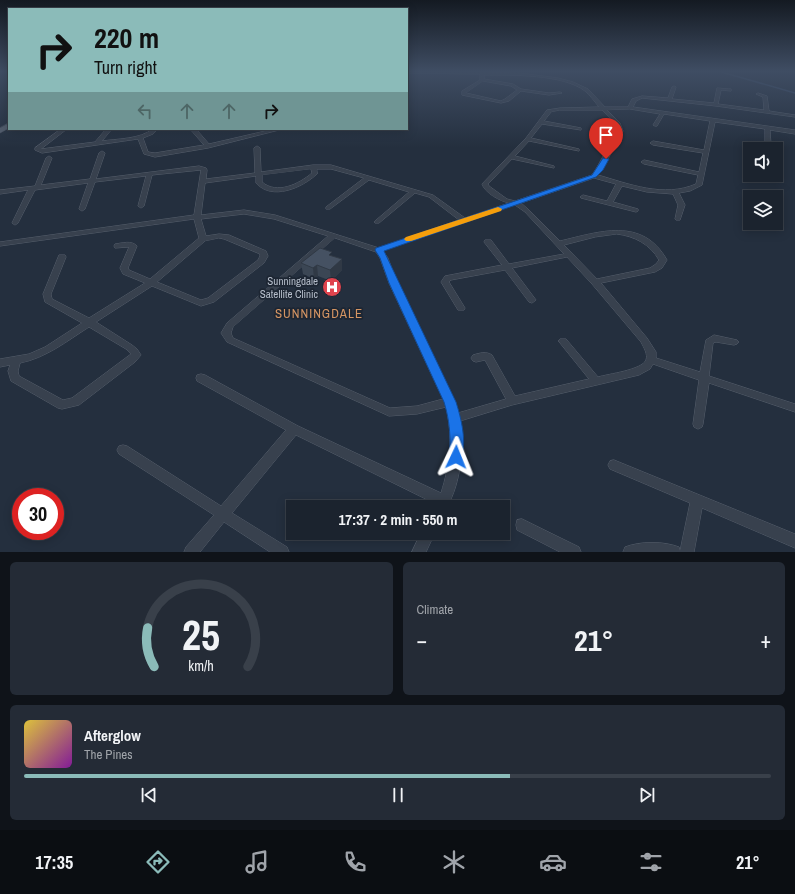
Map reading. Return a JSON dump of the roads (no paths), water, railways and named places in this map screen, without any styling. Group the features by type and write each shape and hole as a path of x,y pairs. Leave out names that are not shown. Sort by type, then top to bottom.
{"street":[{"path":"475,97 501,102 511,97"},
{"path":"0,244 197,217 250,212 275,217 379,250 594,176 600,170 620,131 618,124 592,97"},
{"path":"716,105 718,97"},
{"path":"765,97 768,112"},
{"path":"630,108 634,100 638,98 670,99 795,116"},
{"path":"455,418 512,401 639,371 647,366 651,360 651,352 644,340 596,282 568,255 527,211 516,203 506,200 486,187 484,184 528,139 549,111 630,108 662,114 795,132"},
{"path":"655,125 662,114"},
{"path":"594,176 653,190 675,192 690,189 699,185 713,120"},
{"path":"542,122 579,129"},
{"path":"767,128 768,142"},
{"path":"63,130 39,146 37,148 38,150 42,151 140,137 151,133 154,130"},
{"path":"96,144 108,130"},
{"path":"194,130 208,146"},
{"path":"256,130 260,133"},
{"path":"140,137 146,153 163,155 275,130"},
{"path":"528,139 577,150"},
{"path":"653,142 706,152"},
{"path":"257,148 261,185 271,189 278,190 303,184 315,173 313,167"},
{"path":"82,209 102,153"},
{"path":"510,157 552,167"},
{"path":"15,223 49,158"},
{"path":"644,162 702,174"},
{"path":"204,181 313,167 331,167 437,199 464,221"},
{"path":"0,192 202,168 204,170 204,181 197,217 203,239"},
{"path":"141,206 150,173"},
{"path":"328,208 368,178"},
{"path":"609,204 620,183"},
{"path":"377,222 414,191"},
{"path":"675,192 681,199 683,206 678,219"},
{"path":"583,197 636,210"},
{"path":"558,244 621,233 635,236 650,244 663,260 659,266 652,270 596,282"},
{"path":"0,363 31,357 48,349 150,283 203,239 219,236 226,237 263,253 264,256 261,261 206,302 196,302 150,283 126,272 124,268 133,246 118,246"},
{"path":"333,236 226,329 230,340 389,412 417,410 450,402"},
{"path":"488,242 532,300"},
{"path":"379,250 384,258 393,283 450,402 455,418 457,445 454,468 451,485 444,500"},
{"path":"460,308 445,282 448,278 507,268 568,255"},
{"path":"16,361 13,372 15,378 62,406 75,402 136,355 134,350 90,322 54,304 47,297 46,294 62,257"},
{"path":"698,424 709,342 720,338 734,342"},
{"path":"563,341 596,381"},
{"path":"476,358 486,356 489,358 512,401"},
{"path":"651,360 795,408"},
{"path":"201,378 294,429 434,500"},
{"path":"191,552 294,429"},
{"path":"123,450 282,552"},
{"path":"614,465 795,541"},
{"path":"687,552 697,500"},
{"path":"522,525 574,552"},
{"path":"419,552 425,540"},
{"path":"630,552 652,549 674,552"}],"place":[{"name":"Sunningdale Satellite Clinic","path":"332,287"}],"district":[{"name":"SUNNINGDALE","path":"319,313"}]}
